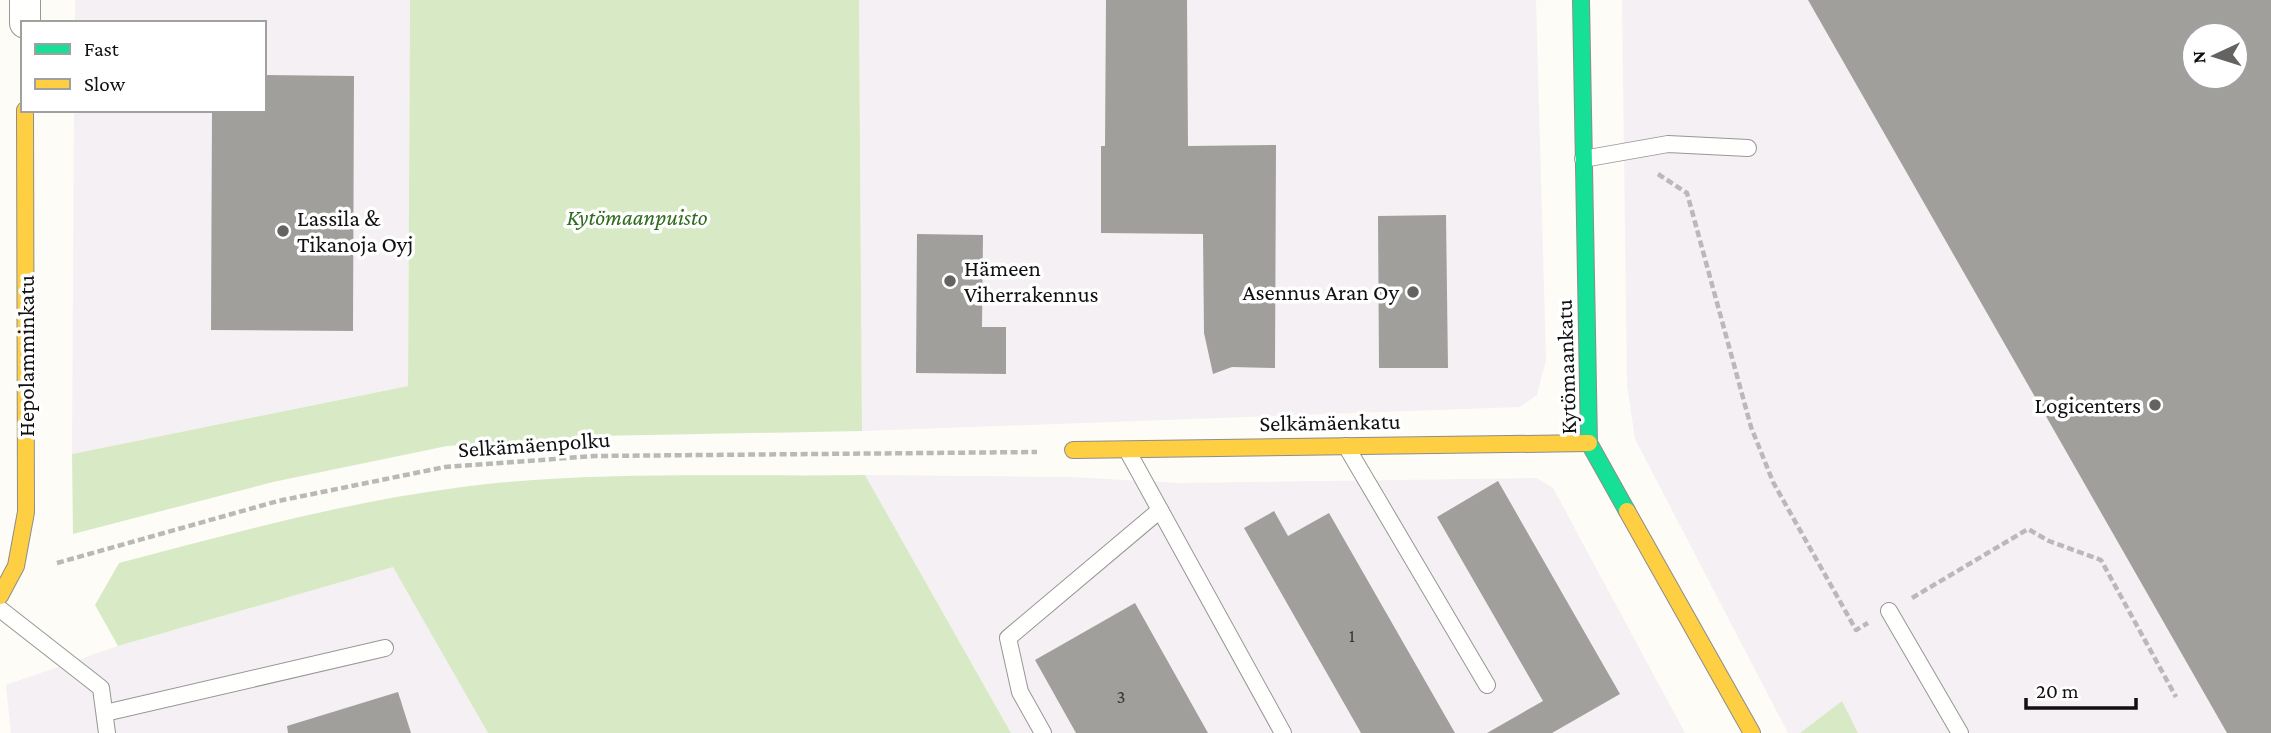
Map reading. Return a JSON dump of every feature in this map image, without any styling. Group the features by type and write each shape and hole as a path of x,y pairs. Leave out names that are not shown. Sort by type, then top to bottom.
{"street":[{"path":"25,0 25,21"},
{"name":"Kytömaankatu","path":"1581,0 1589,443 1752,733"},
{"name":"Hepolamminkatu","path":"0,596 13,578 21,555 26,512 25,112"},
{"name":"Selkämäenkatu","path":"1073,450 1345,444 1589,443"}],"lane":[{"path":"1583,159 1668,144 1748,148"},
{"path":"1345,444 1487,685"},
{"path":"1126,448 1283,733"},
{"path":"1043,733 1020,692 1008,638 1160,510"},
{"path":"0,610 101,688 107,733"},
{"path":"1889,611 1960,733"},
{"path":"105,713 385,648"}],"path":[{"path":"1625,152 1687,193 1751,427 1773,482 1856,630 2028,529 2049,541 2101,559 2176,697"},
{"name":"Selkämäenpolku","path":"13,578 278,501 445,467 595,456 994,454 1073,450"}],"shaded area":[{"path":"75,0 410,0 408,386 72,454 74,112 266,112 266,21 75,21"},
{"path":"859,0 1536,0 1546,360 1537,395 1520,407 862,431"},
{"path":"1622,0 2271,0 2271,733 1858,733 1841,702 1800,733 1788,733 1635,439 1627,385"},
{"path":"865,475 1071,477 1179,483 1536,478 1553,488 1685,733 1011,733"},
{"path":"394,566 488,733 11,733 6,685 118,646"}],"green space":[{"name":"Kytömaanpuisto","path":"410,0 859,0 862,431 597,436 447,446 273,482 73,534 72,454 408,386"},
{"path":"865,475 1011,733 488,733 393,567 118,646 95,605 119,563 289,519 419,493 562,478"},
{"path":"1842,701 1858,733 1800,733"}],"building":[{"path":"1106,0 1187,0 1188,146 1276,145 1275,368 1232,367 1213,374 1204,333 1203,234 1101,233 1101,146 1105,146"},
{"name":"Logicenters","path":"1808,0 2271,0 2271,733 2227,733"},
{"name":"Lassila & Tikanoja Oyj","path":"266,75 354,76 353,331 211,330 212,112 266,112"},
{"name":"Asennus Aran Oy","path":"1446,215 1448,368 1379,368 1378,216"},
{"name":"Hämeen Viherrakennus","path":"917,234 983,235 982,327 1006,327 1006,374 916,373"},
{"path":"1498,481 1620,694 1552,733 1487,733 1543,701 1437,517"},
{"path":"1274,511 1288,536 1329,513 1455,733 1361,733 1244,528"},
{"path":"1135,603 1208,733 1076,733 1035,660"},
{"path":"398,692 411,733 288,733 287,726"}],"traffic: fast":[{"path":"1581,0 1589,443 1627,511"}],"traffic: slow":[{"path":"0,596 16,566 26,512 25,112"},
{"path":"1073,450 1589,443"},
{"path":"1627,511 1752,733"}],"place":[{"name":"Lassila & Tikanoja Oyj","path":"283,231"},
{"name":"Hämeen Viherrakennus","path":"950,281"},
{"name":"Asennus Aran Oy","path":"1413,292"},
{"name":"Logicenters","path":"2155,405"}]}
